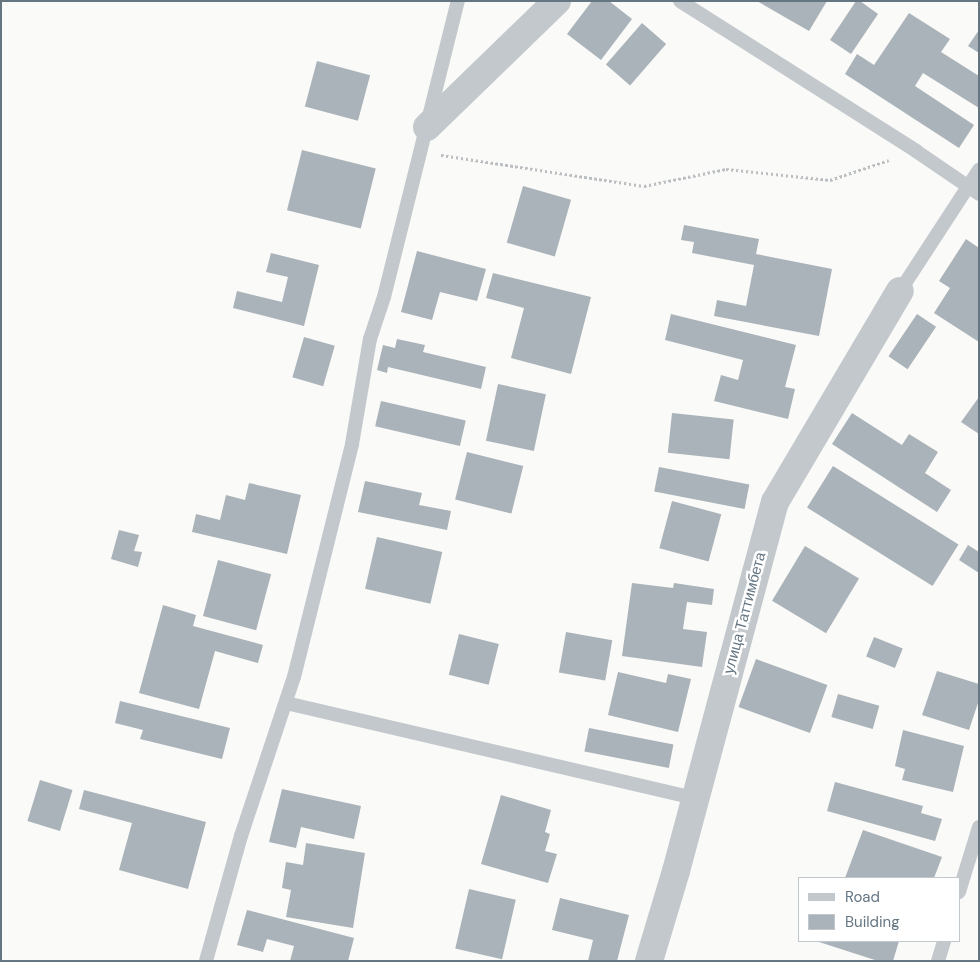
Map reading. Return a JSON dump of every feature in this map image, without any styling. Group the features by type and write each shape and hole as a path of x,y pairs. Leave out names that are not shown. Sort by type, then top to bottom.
{"street":[{"path":"424,139 557,1"},
{"name":"улица Таттимбета","path":"649,961 696,798 775,502 900,291"}],"lane":[{"path":"206,961 242,836 294,677 352,444 370,339 384,297 458,1"},
{"path":"686,3 974,190"},
{"path":"900,291 974,190 979,170"},
{"path":"286,703 696,798"},
{"path":"960,889 979,827"},
{"path":"938,961 944,942"}],"path":[{"path":"424,139 644,186 726,169 830,180 916,151"}],"building":[{"path":"592,1 609,1 632,19 601,60 567,34"},
{"path":"757,1 827,1 809,31"},
{"path":"856,1 860,1 878,14 851,54 830,40"},
{"path":"909,13 950,39 941,52 979,76 979,108 923,73 915,86 974,125 959,148 845,74 857,54 874,65"},
{"path":"642,23 666,44 630,86 606,65"},
{"path":"979,30 979,53 968,46"},
{"path":"317,61 370,75 358,121 305,106"},
{"path":"302,150 376,168 361,229 287,210"},
{"path":"523,186 571,200 555,256 507,243"},
{"path":"684,225 759,239 756,254 832,269 819,336 714,316 717,300 746,306 754,265 692,253 694,242 681,240"},
{"path":"966,239 979,248 979,342 934,313 950,288 939,281"},
{"path":"417,251 486,269 477,301 440,292 432,320 401,312"},
{"path":"271,253 319,265 304,326 233,308 237,291 282,302 288,277 266,272"},
{"path":"493,273 591,297 571,374 511,358 524,308 486,298"},
{"path":"671,314 796,345 785,387 795,389 788,419 714,401 721,375 738,380 743,360 665,340"},
{"path":"917,314 936,327 908,369 888,356"},
{"path":"304,337 335,346 323,386 292,377"},
{"path":"397,339 425,345 423,352 486,367 481,389 388,367 387,373 377,370 383,345 395,348"},
{"path":"498,384 546,394 534,451 486,441"},
{"path":"979,397 979,434 961,422"},
{"path":"381,401 466,421 460,446 375,426"},
{"path":"672,413 734,419 729,459 668,453"},
{"path":"852,413 902,445 909,434 938,452 925,473 951,490 937,512 832,444"},
{"path":"467,452 523,466 511,514 455,500"},
{"path":"833,466 959,544 933,586 807,508"},
{"path":"659,467 749,485 745,509 654,492"},
{"path":"365,481 422,493 419,505 451,511 447,530 358,512"},
{"path":"249,483 301,495 287,554 192,532 196,514 220,520 226,495 245,500"},
{"path":"672,501 721,514 709,562 659,548"},
{"path":"119,530 139,535 134,551 142,552 138,567 111,559"},
{"path":"377,537 442,552 430,604 365,589"},
{"path":"968,545 979,552 979,573 959,560"},
{"path":"805,546 859,578 826,633 772,601"},
{"path":"218,560 271,574 256,630 203,616"},
{"path":"632,583 673,588 674,583 714,589 712,605 687,602 683,629 707,632 702,667 622,656"},
{"path":"163,605 196,615 193,626 263,645 258,663 215,651 199,709 139,693"},
{"path":"566,632 612,640 605,681 559,672"},
{"path":"459,634 499,644 489,685 449,675"},
{"path":"874,637 903,649 895,668 866,656"},
{"path":"756,659 827,685 810,733 739,707"},
{"path":"937,671 979,684 979,700 969,730 922,715"},
{"path":"618,672 666,683 668,674 691,679 678,732 608,715"},
{"path":"838,694 879,706 873,729 831,717"},
{"path":"120,701 230,728 222,759 140,739 143,730 115,723"},
{"path":"589,728 673,744 669,768 584,752"},
{"path":"903,730 964,746 953,792 902,780 905,769 895,766"},
{"path":"40,780 73,790 60,831 27,821"},
{"path":"835,782 923,806 921,813 942,819 935,841 827,811"},
{"path":"282,789 361,806 354,839 301,827 296,848 269,842"},
{"path":"84,790 206,822 188,889 119,870 132,823 79,809"},
{"path":"501,795 551,810 545,832 550,834 545,851 557,854 548,883 481,864"},
{"path":"863,830 942,857 934,877 845,877"},
{"path":"306,843 365,853 353,928 286,917 291,890 282,888 286,862 303,865"},
{"path":"469,889 516,900 502,959 455,948"},
{"path":"560,898 629,915 617,961 588,961 593,940 552,930"},
{"path":"247,910 354,938 348,961 290,961 294,946 267,939 263,952 237,945"},
{"path":"819,942 899,942 893,961 878,961"}]}
